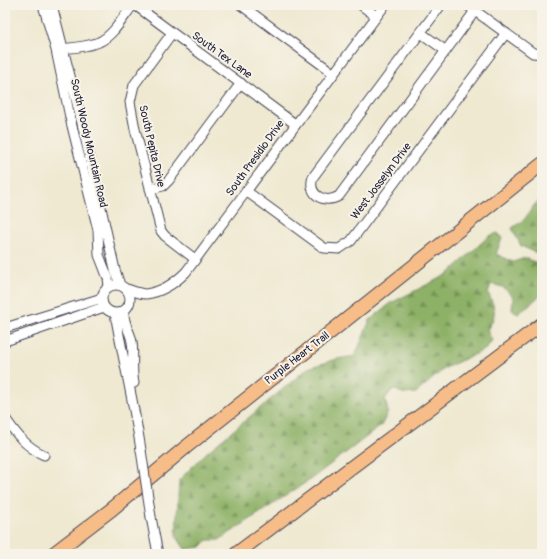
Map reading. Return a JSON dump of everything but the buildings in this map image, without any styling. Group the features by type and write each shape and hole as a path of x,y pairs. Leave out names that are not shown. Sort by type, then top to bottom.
{"highway":[{"name":"Purple Heart Trail","path":"53,554 112,509 186,447 542,164"},
{"path":"236,554 542,324"}],"street":[{"name":"South Woody Mountain Road","path":"43,5 60,49 115,270 124,287"},
{"name":"South Woody Mountain Road","path":"52,5 71,122 98,230 99,255 106,272 109,286"},
{"path":"60,49 93,44 101,41 134,5"},
{"name":"South Tex Lane","path":"134,5 295,124"},
{"path":"241,5 333,73"},
{"path":"361,5 376,16"},
{"name":"South Presidio Drive","path":"145,294 171,285 182,276 385,5"},
{"path":"441,5 313,177 311,183 312,188 317,196 333,200 339,196 475,11"},
{"path":"467,5 533,53 542,54"},
{"name":"South Pepita Drive","path":"172,33 134,85 130,102 135,129 160,231 195,259"},
{"path":"420,33 446,52"},
{"name":"West Josselyn Drive","path":"246,191 324,248 339,249 351,241 506,33"},
{"path":"150,189 163,186 241,83"},
{"path":"109,286 124,287 145,294 122,311 108,310 103,302 103,293 109,286"},
{"path":"124,287 131,297 122,311 122,356 135,408 158,554"},
{"path":"5,328 103,302"},
{"path":"5,340 103,302"},
{"path":"5,418 22,442 28,447 44,455"}],"green space":[{"path":"542,200 541,255 521,246 512,228 524,220 535,204"},
{"path":"498,233 502,238 496,254 513,262 525,258 540,264 542,263 542,294 518,314 512,310 513,297 503,287 491,284 488,293 493,304 494,316 487,330 492,340 486,349 445,368 416,393 405,394 393,389 385,399 388,412 381,426 311,479 219,540 207,540 201,547 185,549 176,536 179,480 205,454 308,368 337,359 355,356 370,320 391,303 448,274 489,236"}]}
